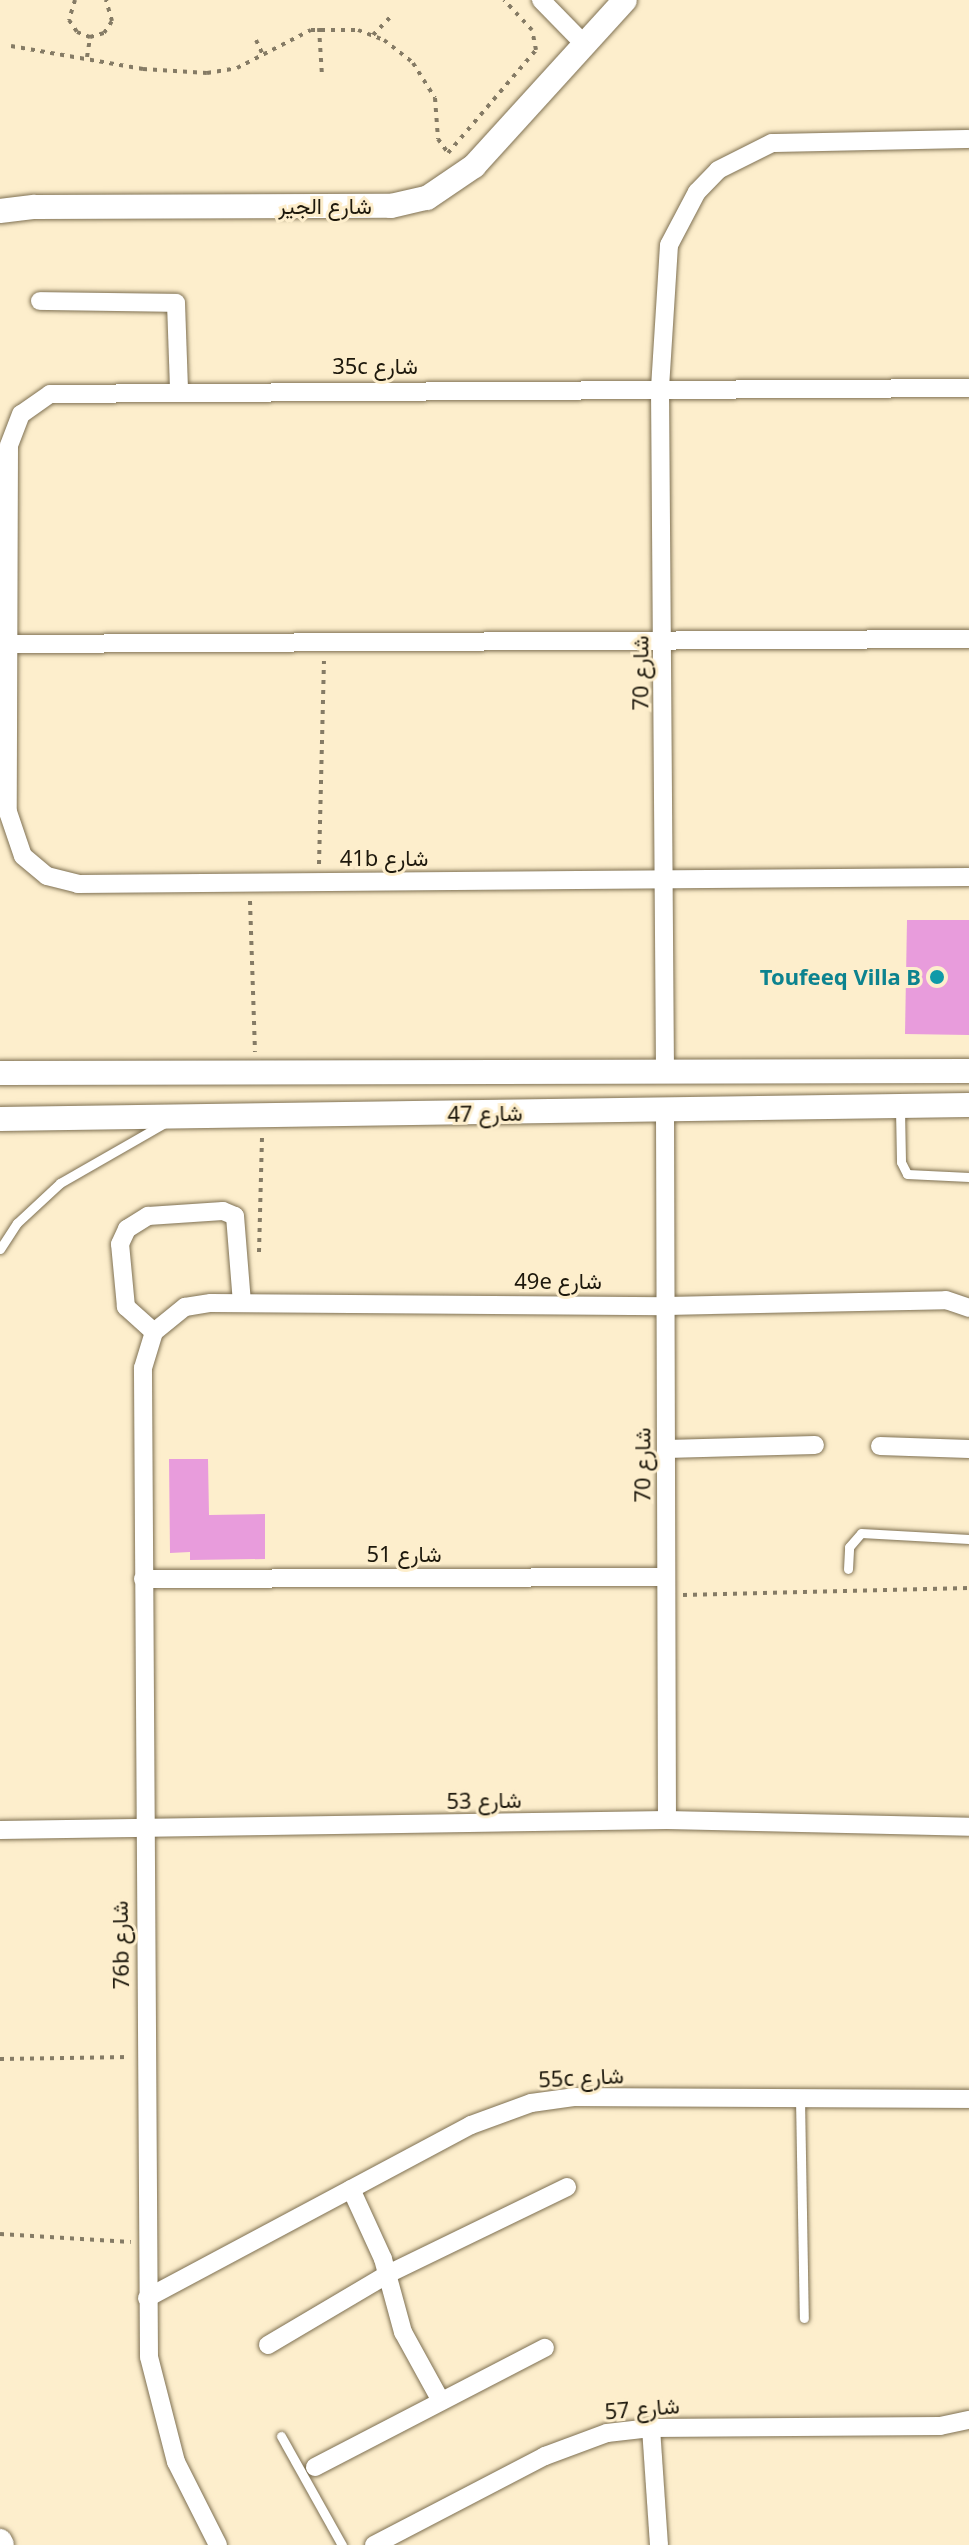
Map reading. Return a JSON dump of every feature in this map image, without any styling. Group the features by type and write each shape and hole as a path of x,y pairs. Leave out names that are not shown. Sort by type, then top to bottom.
{"street":[{"path":"541,0 585,45"},
{"name":"شارع الجير","path":"0,211 35,207 410,203 444,190 467,173 625,0"},
{"name":"شارع 70","path":"665,1071 660,388 664,275 680,217 718,170 744,154 802,139 969,139"},
{"path":"40,301 176,303 179,391"},
{"name":"35c شارع","path":"9,644 4,624 9,446 21,414 50,394 969,388"},
{"path":"9,644 969,639"},
{"name":"41b شارع","path":"9,644 10,827 34,867 78,884 969,877"},
{"name":"شارع 47","path":"0,1073 969,1071"},
{"name":"شارع 47","path":"12,1119 969,1105"},
{"name":"شارع 70","path":"665,1110 667,1820"},
{"path":"0,1132 12,1119"},
{"path":"154,1332 126,1307 120,1244 127,1229 148,1216 223,1211 235,1216 242,1303"},
{"name":"49e شارع","path":"154,1332 185,1307 242,1303 667,1306 946,1300 969,1308"},
{"name":"76b شارع","path":"154,1332 143,1368 143,1830 149,2357 164,2428 190,2495 218,2545"},
{"path":"666,1449 815,1445"},
{"path":"880,1446 969,1449"},
{"name":"شارع 51","path":"143,1579 665,1586"},
{"name":"شارع 53","path":"0,1830 667,1820 969,1827"},
{"name":"55c شارع","path":"147,2298 471,2125 531,2103 574,2097 969,2099"},
{"path":"268,2345 388,2274 567,2187"},
{"path":"351,2189 388,2274 403,2332 441,2401"},
{"path":"315,2467 545,2348"},
{"name":"شارع 57","path":"374,2545 565,2447 607,2433 651,2428 940,2426 969,2420"},
{"path":"651,2428 659,2545"}],"lane":[{"path":"900,1106 904,1171 916,1178 969,1177"},
{"path":"0,1249 17,1223 60,1183 173,1119"},
{"path":"848,1569 849,1547 861,1533 969,1539"},
{"path":"800,2098 804,2318"},
{"path":"281,2436 342,2545"}],"path":[{"path":"75,0 69,20 77,32 90,37 104,33 112,21 106,0"},
{"path":"438,164 536,50 532,30 504,0"},
{"path":"373,35 393,14"},
{"path":"11,46 193,74 237,68 319,28 373,35 405,55 431,87 438,109 438,139 448,153"},
{"path":"319,28 322,76"},
{"path":"87,57 90,37"},
{"path":"256,40 263,55"},
{"path":"319,882 324,643"},
{"path":"250,882 256,1072"},
{"path":"258,1256 262,1117"},
{"path":"665,1586 969,1588"},
{"path":"0,2059 145,2056"},
{"path":"0,2234 146,2243"}],"building":[{"name":"Toufeeq Villa B","path":"907,920 969,920 969,1035 905,1034"},
{"path":"169,1459 208,1459 209,1515 265,1514 265,1559 190,1560 190,1552 170,1553"}],"place":[{"name":"Toufeeq Villa B","path":"937,977"}]}
